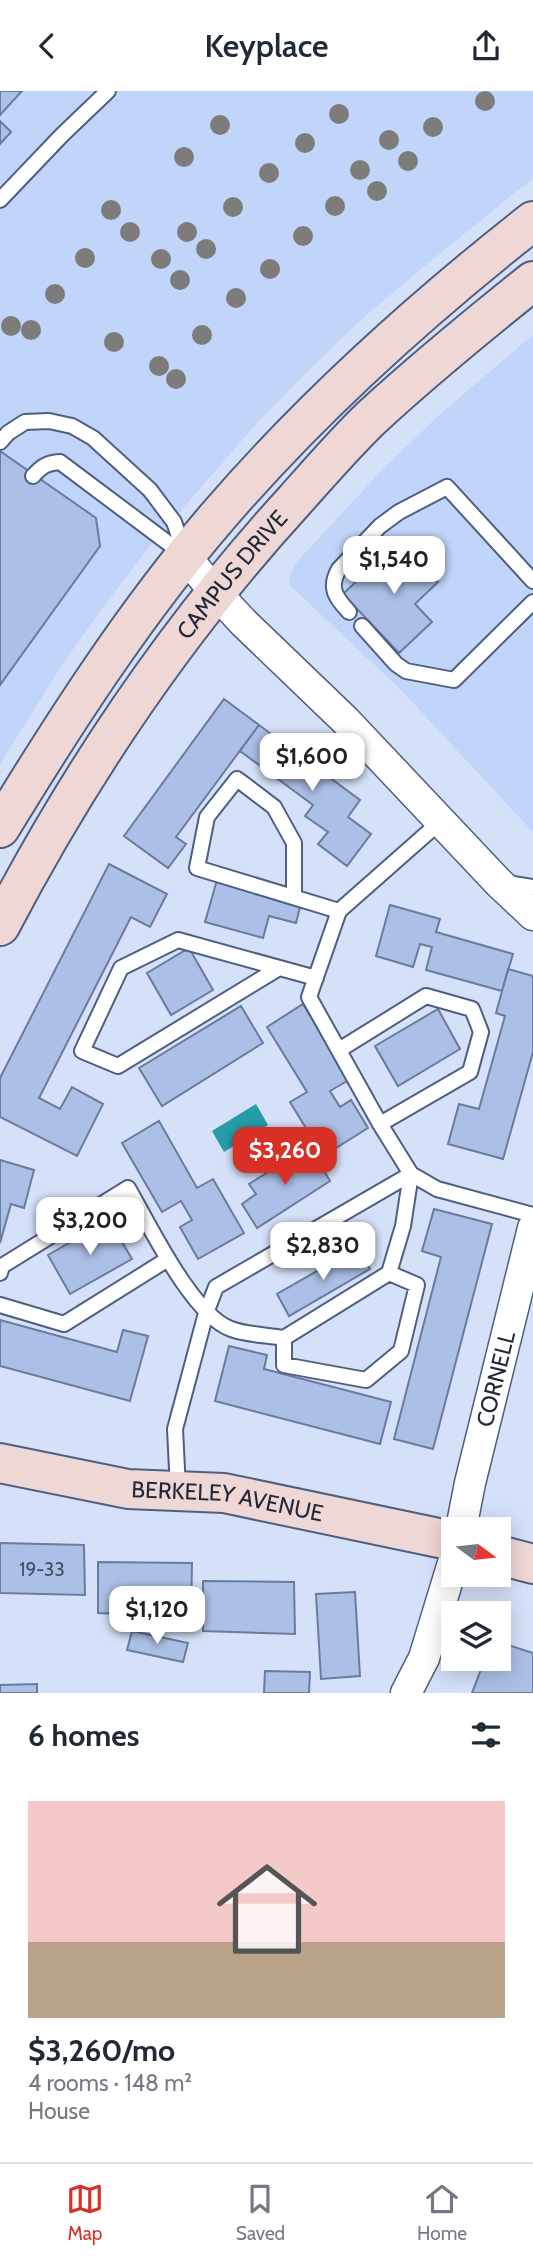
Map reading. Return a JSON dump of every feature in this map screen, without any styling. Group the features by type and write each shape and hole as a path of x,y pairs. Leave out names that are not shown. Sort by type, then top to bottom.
{"main road":[{"name":"CAMPUS DRIVE","path":"0,828 97,675 218,515 287,441 382,350 470,271 533,221"},
{"name":"CAMPUS DRIVE","path":"0,926 33,862 79,785 177,641 250,549 370,420 428,367 526,294"},
{"name":"BERKELEY AVENUE","path":"0,1463 128,1489 224,1493 441,1538"},
{"path":"511,1559 533,1565"}],"street":[{"path":"185,556 215,592 346,721 498,882 533,915"},
{"name":"CORNELL","path":"463,1517 532,1233"},
{"path":"406,1693 424,1658 446,1587"}],"lane":[{"path":"0,200 108,91"},
{"path":"0,442 25,422 49,421 72,426 93,437 150,491 174,522 185,556"},
{"path":"33,476 48,463 60,462 185,556"},
{"path":"349,613 332,588 339,569 380,526 399,512 447,487 533,581"},
{"path":"362,626 396,664 406,671 454,680 533,602"},
{"path":"294,897 294,843 274,807 237,779 207,817 197,868 340,911"},
{"path":"441,821 340,911 309,997 411,1174 532,1233"},
{"path":"498,882 533,887"},
{"path":"279,968 118,1066 82,1051 121,968 178,940 316,978"},
{"path":"339,1050 426,996 472,1009 481,1032 470,1072 380,1124"},
{"path":"0,1273 2,1266 128,1188 168,1259 206,1313 230,1329 284,1338 389,1273 403,1226 411,1174"},
{"path":"178,1491 175,1429 206,1313 216,1287 411,1174"},
{"path":"0,1305 64,1324 168,1259"},
{"path":"284,1338 285,1364 366,1380 401,1351 417,1285 389,1273"}],"shaded area":[{"path":"0,91 533,91 533,178 362,319 257,423 150,546 106,603 62,665 0,764"},
{"path":"533,335 533,832 399,688 291,586 289,578 295,564 381,471 438,416"},
{"path":"256,1104 268,1125 224,1152 212,1131"}],"building":[{"path":"0,91 22,91 0,115"},
{"path":"0,121 11,132 0,144"},
{"path":"0,451 96,518 100,546 0,685"},
{"path":"399,541 438,582 415,604 432,622 399,653 343,594"},
{"path":"224,699 259,725 176,837 186,844 168,868 124,836"},
{"path":"259,725 360,800 348,817 371,834 347,866 318,844 328,832 305,816 313,805 240,751"},
{"path":"109,864 167,894 150,927 131,917 39,1098 60,1109 72,1087 103,1104 77,1156 0,1117 0,1078"},
{"path":"217,880 301,903 296,923 269,916 263,938 205,922"},
{"path":"390,905 440,919 436,932 513,954 502,991 426,970 432,947 420,944 413,967 376,956"},
{"path":"189,948 213,990 171,1015 147,973"},
{"path":"508,969 533,976 533,1052 503,1159 448,1144 459,1104 479,1109 505,1016 496,1013"},
{"path":"303,1004 349,1080 330,1091 340,1107 351,1100 368,1128 323,1156 290,1102 307,1092 267,1027"},
{"path":"241,1006 263,1043 162,1106 139,1068"},
{"path":"438,1009 460,1049 398,1086 375,1046"},
{"path":"159,1121 197,1188 213,1179 244,1233 198,1259 180,1227 192,1220 181,1201 162,1212 122,1143"},
{"path":"309,1146 330,1181 257,1228 242,1204 256,1194 249,1184"},
{"path":"0,1160 34,1170 24,1208 11,1204 0,1243"},
{"path":"434,1209 492,1224 433,1449 394,1439 441,1257 422,1251"},
{"path":"109,1220 132,1259 70,1294 48,1255"},
{"path":"357,1248 370,1269 289,1316 277,1294"},
{"path":"0,1320 117,1352 123,1330 148,1336 130,1401 0,1366"},
{"path":"229,1346 267,1355 264,1369 391,1402 380,1444 215,1401"},
{"path":"0,1543 84,1545 85,1595 0,1593"},
{"path":"98,1562 192,1563 191,1617 98,1613"},
{"path":"203,1581 294,1582 295,1634 203,1631"},
{"path":"355,1592 360,1676 321,1679 316,1594"},
{"path":"132,1631 188,1643 183,1662 127,1650"},
{"path":"511,1646 533,1653 533,1693 472,1693 480,1671 511,1671"},
{"path":"265,1671 310,1672 309,1693 264,1693"},
{"path":"37,1684 37,1693 0,1693 0,1685"}]}
